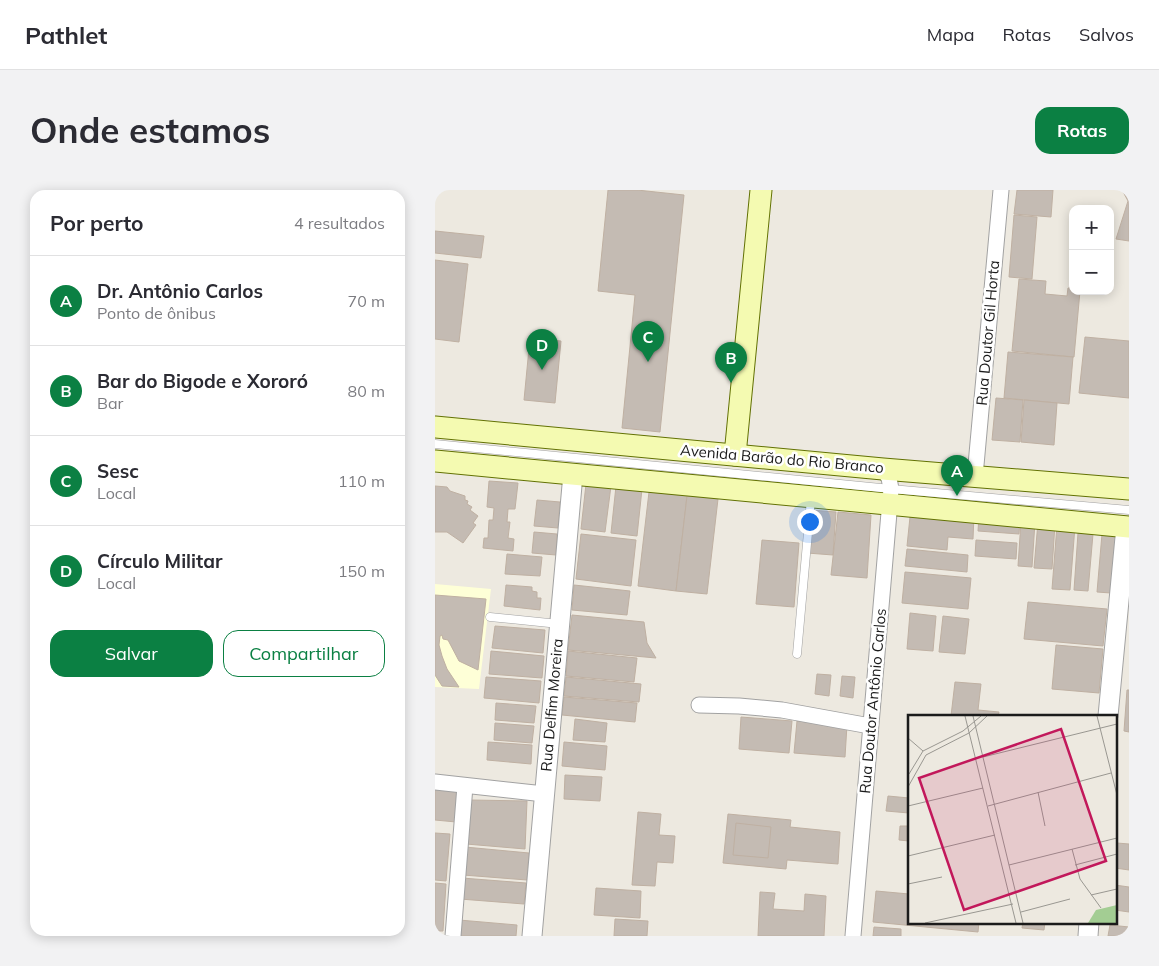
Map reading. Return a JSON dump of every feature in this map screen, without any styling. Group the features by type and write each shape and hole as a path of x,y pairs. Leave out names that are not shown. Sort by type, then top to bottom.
{"main road":[{"path":"737,461 761,190"},
{"name":"Avenida Barão do Rio Branco","path":"435,427 737,461 883,469 1129,489"},
{"name":"Avenida Barão do Rio Branco","path":"435,462 573,466 811,497 891,497 1128,521"}],"street":[{"name":"Rua Doutor Gil Horta","path":"975,476 1001,190"},
{"name":"Rua Delfim Moreira","path":"532,936 573,466"},
{"name":"Rua Doutor Antônio Carlos","path":"853,936 891,497 889,478 883,469"},
{"path":"1108,715 1128,521"},
{"path":"699,705 783,710 870,726"},
{"path":"435,782 544,794"},
{"path":"453,936 465,786"}],"lane":[{"name":"Avenida Barão do Rio Branco","path":"435,444 573,466 749,474 891,497"},
{"path":"737,461 749,474"},
{"path":"797,654 811,497"},
{"path":"490,616 559,624"}],"shaded area":[{"path":"435,584 491,589 479,689 435,687"}],"building":[{"path":"608,190 637,190 684,195 660,432 622,428 635,295 598,291"},
{"path":"1017,190 1053,190 1051,217 1014,214"},
{"path":"1122,190 1129,190 1129,241 1116,239 1128,201"},
{"path":"1014,215 1037,217 1032,279 1009,277"},
{"path":"435,231 484,236 481,258 435,253"},
{"path":"435,260 468,264 459,342 435,339"},
{"path":"1019,279 1046,281 1045,294 1067,296 1069,288 1069,295 1080,295 1074,357 1012,351"},
{"path":"1085,337 1129,341 1129,398 1079,393"},
{"path":"530,338 561,341 555,403 524,400"},
{"path":"1008,352 1073,357 1069,404 1004,398"},
{"path":"996,398 1023,400 1020,442 992,440"},
{"path":"1024,400 1057,403 1054,445 1021,442"},
{"path":"489,481 518,483 515,509 508,509 507,522 510,522 508,538 514,539 513,551 483,548 484,538 488,538 489,520 493,520 494,508 487,507"},
{"path":"586,484 611,486 605,532 581,529"},
{"path":"435,486 447,487 450,491 465,496 465,500 468,501 467,504 472,507 470,510 478,516 473,523 476,525 463,543 447,532 435,532"},
{"path":"616,486 642,489 637,536 611,533"},
{"path":"649,492 687,496 676,591 638,586"},
{"path":"687,496 718,499 707,594 676,591"},
{"path":"537,500 560,502 558,528 534,526"},
{"path":"810,510 836,512 833,555 807,553"},
{"path":"838,512 871,515 867,578 831,575"},
{"path":"974,515 973,539 948,537 947,550 907,546 910,517"},
{"path":"979,516 1020,519 1019,534 978,531"},
{"path":"1021,521 1035,522 1032,567 1018,566"},
{"path":"1038,522 1055,524 1052,569 1034,568"},
{"path":"1057,525 1075,526 1070,590 1052,589"},
{"path":"534,532 557,534 556,555 532,553"},
{"path":"1078,533 1093,534 1088,591 1074,590"},
{"path":"581,534 636,540 631,586 576,579"},
{"path":"1102,534 1116,535 1111,593 1097,592"},
{"path":"762,540 799,543 794,607 756,604"},
{"path":"976,540 1017,543 1016,559 975,556"},
{"path":"907,549 968,555 967,572 905,566"},
{"path":"507,554 542,557 540,576 505,574"},
{"path":"905,572 971,578 968,609 902,603"},
{"path":"506,585 532,587 532,591 537,592 537,598 541,598 540,610 504,606"},
{"path":"574,585 630,591 627,615 572,610"},
{"path":"435,595 486,599 478,670 459,661 448,640 443,639 442,635 440,636 439,645 442,656 447,669 459,687 442,686 435,675"},
{"path":"1028,602 1107,609 1103,646 1024,639"},
{"path":"910,613 936,616 933,651 907,649"},
{"path":"572,615 644,622 647,643 656,658 568,650"},
{"path":"943,616 969,619 965,654 939,652"},
{"path":"495,626 545,630 543,653 492,648"},
{"path":"1056,645 1103,649 1099,693 1052,689"},
{"path":"491,651 544,656 542,678 489,674"},
{"path":"568,651 637,658 634,682 566,676"},
{"path":"817,674 831,675 829,696 815,694"},
{"path":"842,676 855,677 853,698 840,696"},
{"path":"486,677 541,681 539,703 484,698"},
{"path":"566,677 641,684 639,702 564,696"},
{"path":"955,682 981,684 978,710 999,712 998,715 951,715"},
{"path":"1127,690 1129,690 1129,732 1124,731"},
{"path":"564,697 637,703 635,722 562,715"},
{"path":"496,703 536,706 534,723 495,720"},
{"path":"741,717 792,721 789,753 739,749"},
{"path":"575,719 607,723 605,742 573,740"},
{"path":"797,721 847,725 845,757 794,753"},
{"path":"495,723 534,726 532,743 494,740"},
{"path":"488,742 532,745 531,764 487,760"},
{"path":"564,742 607,746 605,770 562,766"},
{"path":"565,775 602,777 600,801 564,799"},
{"path":"435,789 459,790 456,822 435,820"},
{"path":"888,796 908,798 908,813 886,811"},
{"path":"471,800 527,801 525,849 466,844"},
{"path":"638,812 661,814 659,835 675,836 673,863 657,862 655,886 632,885"},
{"path":"728,814 791,820 790,827 840,832 838,864 787,860 786,869 723,863"},
{"path":"736,823 771,827 768,858 733,855"},
{"path":"900,826 908,826 908,841 899,840"},
{"path":"435,833 450,834 446,881 435,880"},
{"path":"1117,843 1129,844 1129,870 1117,868"},
{"path":"465,847 529,853 527,880 463,875"},
{"path":"462,878 526,883 524,904 460,899"},
{"path":"435,883 446,884 443,931 435,931"},
{"path":"1117,885 1129,887 1129,912 1117,910"},
{"path":"596,888 641,891 640,918 594,915"},
{"path":"876,891 908,894 908,924 979,924 978,932 873,922"},
{"path":"760,892 775,893 773,909 804,911 805,894 826,896 824,936 758,936"},
{"path":"615,919 648,921 647,936 614,936"},
{"path":"459,920 517,925 516,936 457,936"},
{"path":"1023,924 1045,924 1044,930 1022,928"},
{"path":"1110,925 1129,927 1129,936 1108,936"},
{"path":"874,927 901,929 901,936 873,936"}],"place":[{"name":"Sesc","path":"648,362"},
{"name":"Círculo Militar","path":"542,370"},
{"name":"Bar do Bigode e Xororó","path":"731,383"},
{"name":"Dr. Antônio Carlos","path":"957,496"}]}
